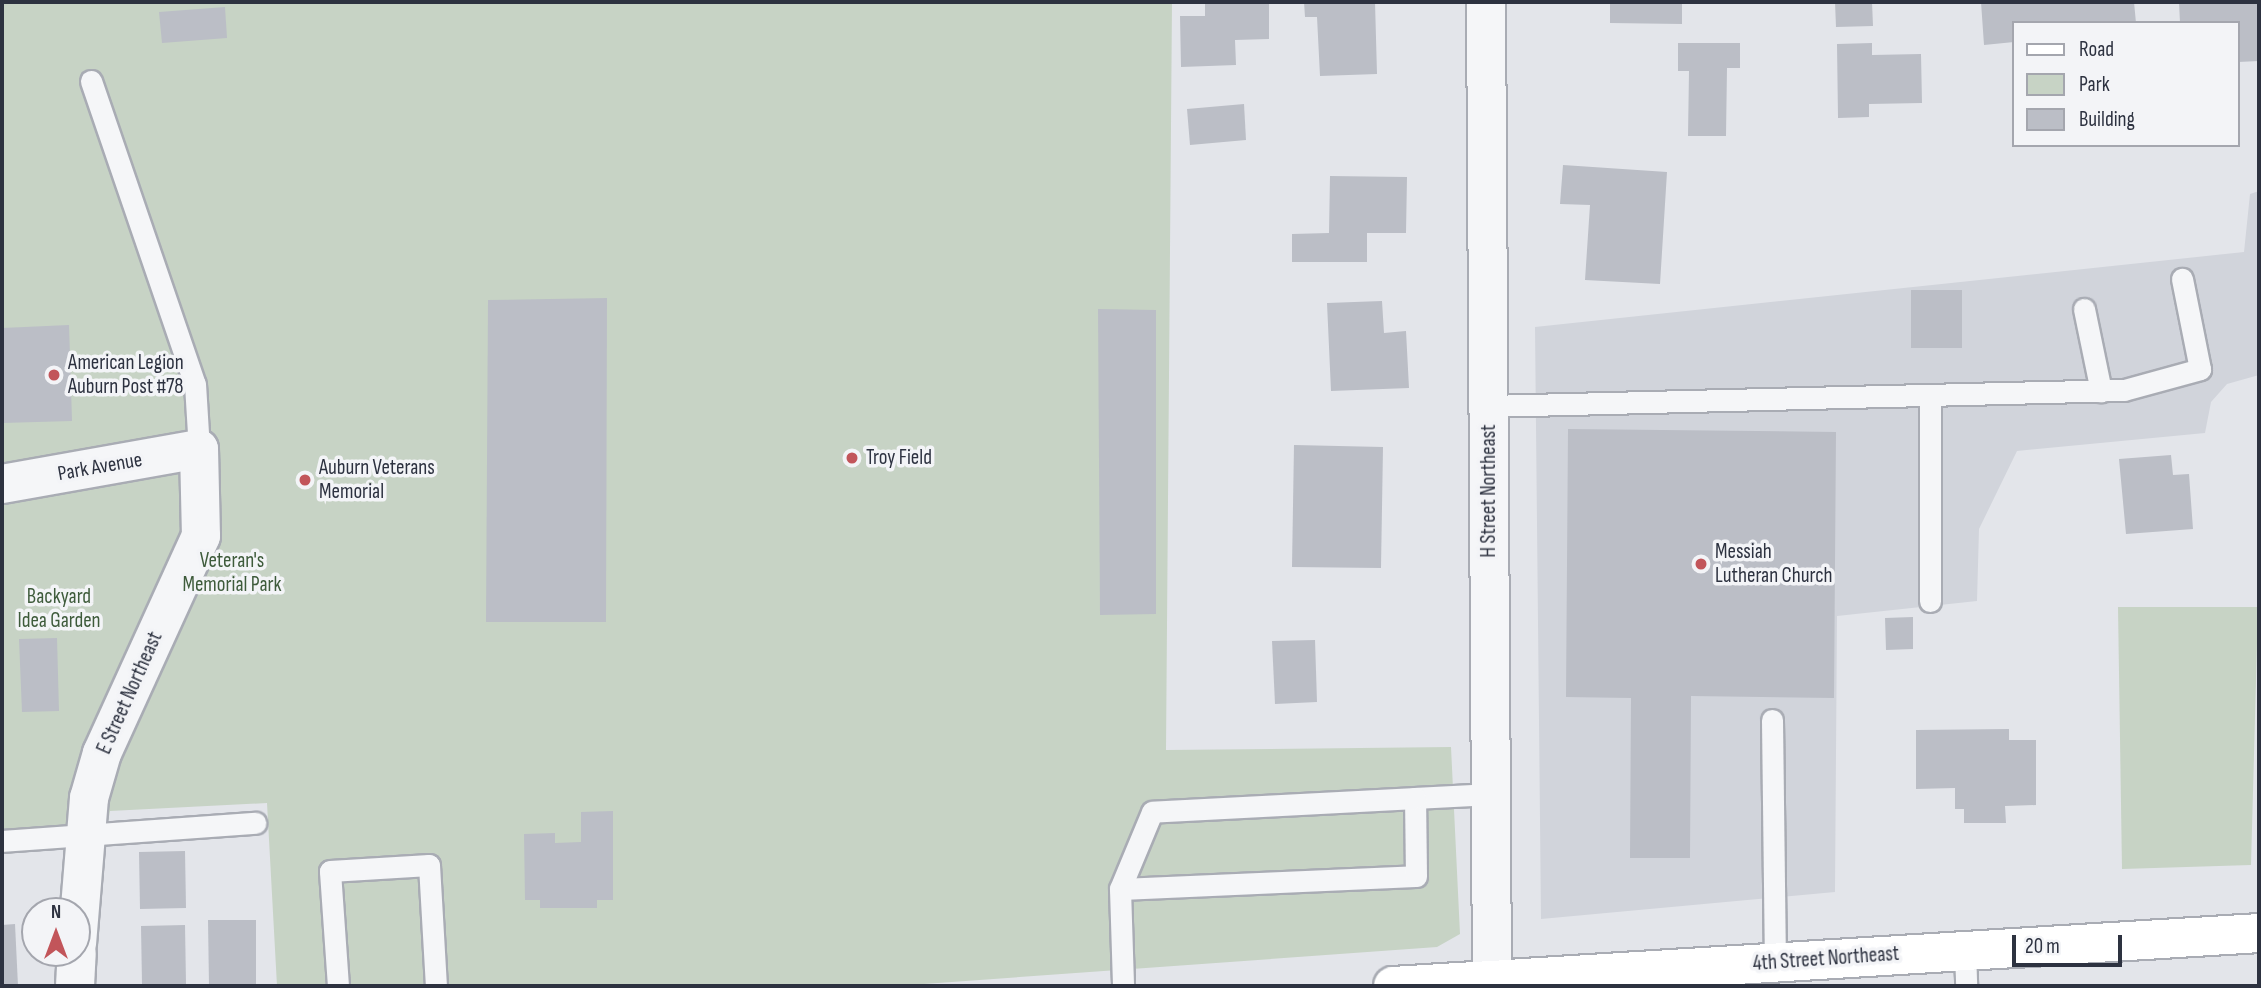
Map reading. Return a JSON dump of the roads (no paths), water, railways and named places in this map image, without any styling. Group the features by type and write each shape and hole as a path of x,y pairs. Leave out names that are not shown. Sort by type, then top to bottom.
{"street":[{"name":"H Street Northeast","path":"1486,2 1492,983"},
{"name":"Park Avenue","path":"2,484 199,449"},
{"name":"E Street Northeast","path":"80,897 83,836 102,752 201,536 199,449"},
{"name":"4th Street Northeast","path":"1393,986 1492,983 1775,962 1966,969 2259,933"},
{"path":"75,986 76,967"}],"lane":[{"path":"91,80 195,384 199,449"},
{"path":"1488,406 2101,391 2200,369 2182,279"},
{"path":"2084,309 2101,391"},
{"path":"1930,395 1930,601"},
{"path":"1772,720 1775,962"},
{"path":"1123,986 1120,889 1152,812 1491,794"},
{"path":"1120,889 1416,876 1415,798"},
{"path":"2,841 255,823"},
{"path":"338,986 330,871 429,865 436,986"}],"place":[{"name":"American Legion Auburn Post #78","path":"54,375"},
{"name":"Troy Field","path":"852,458"},
{"name":"Auburn Veterans Memorial","path":"305,480"},
{"name":"Messiah Lutheran Church","path":"1701,564"}],"park label":[{"name":"Veteran's Memorial Park","path":"232,573"},
{"name":"Backyard Idea Garden","path":"59,609"}]}
